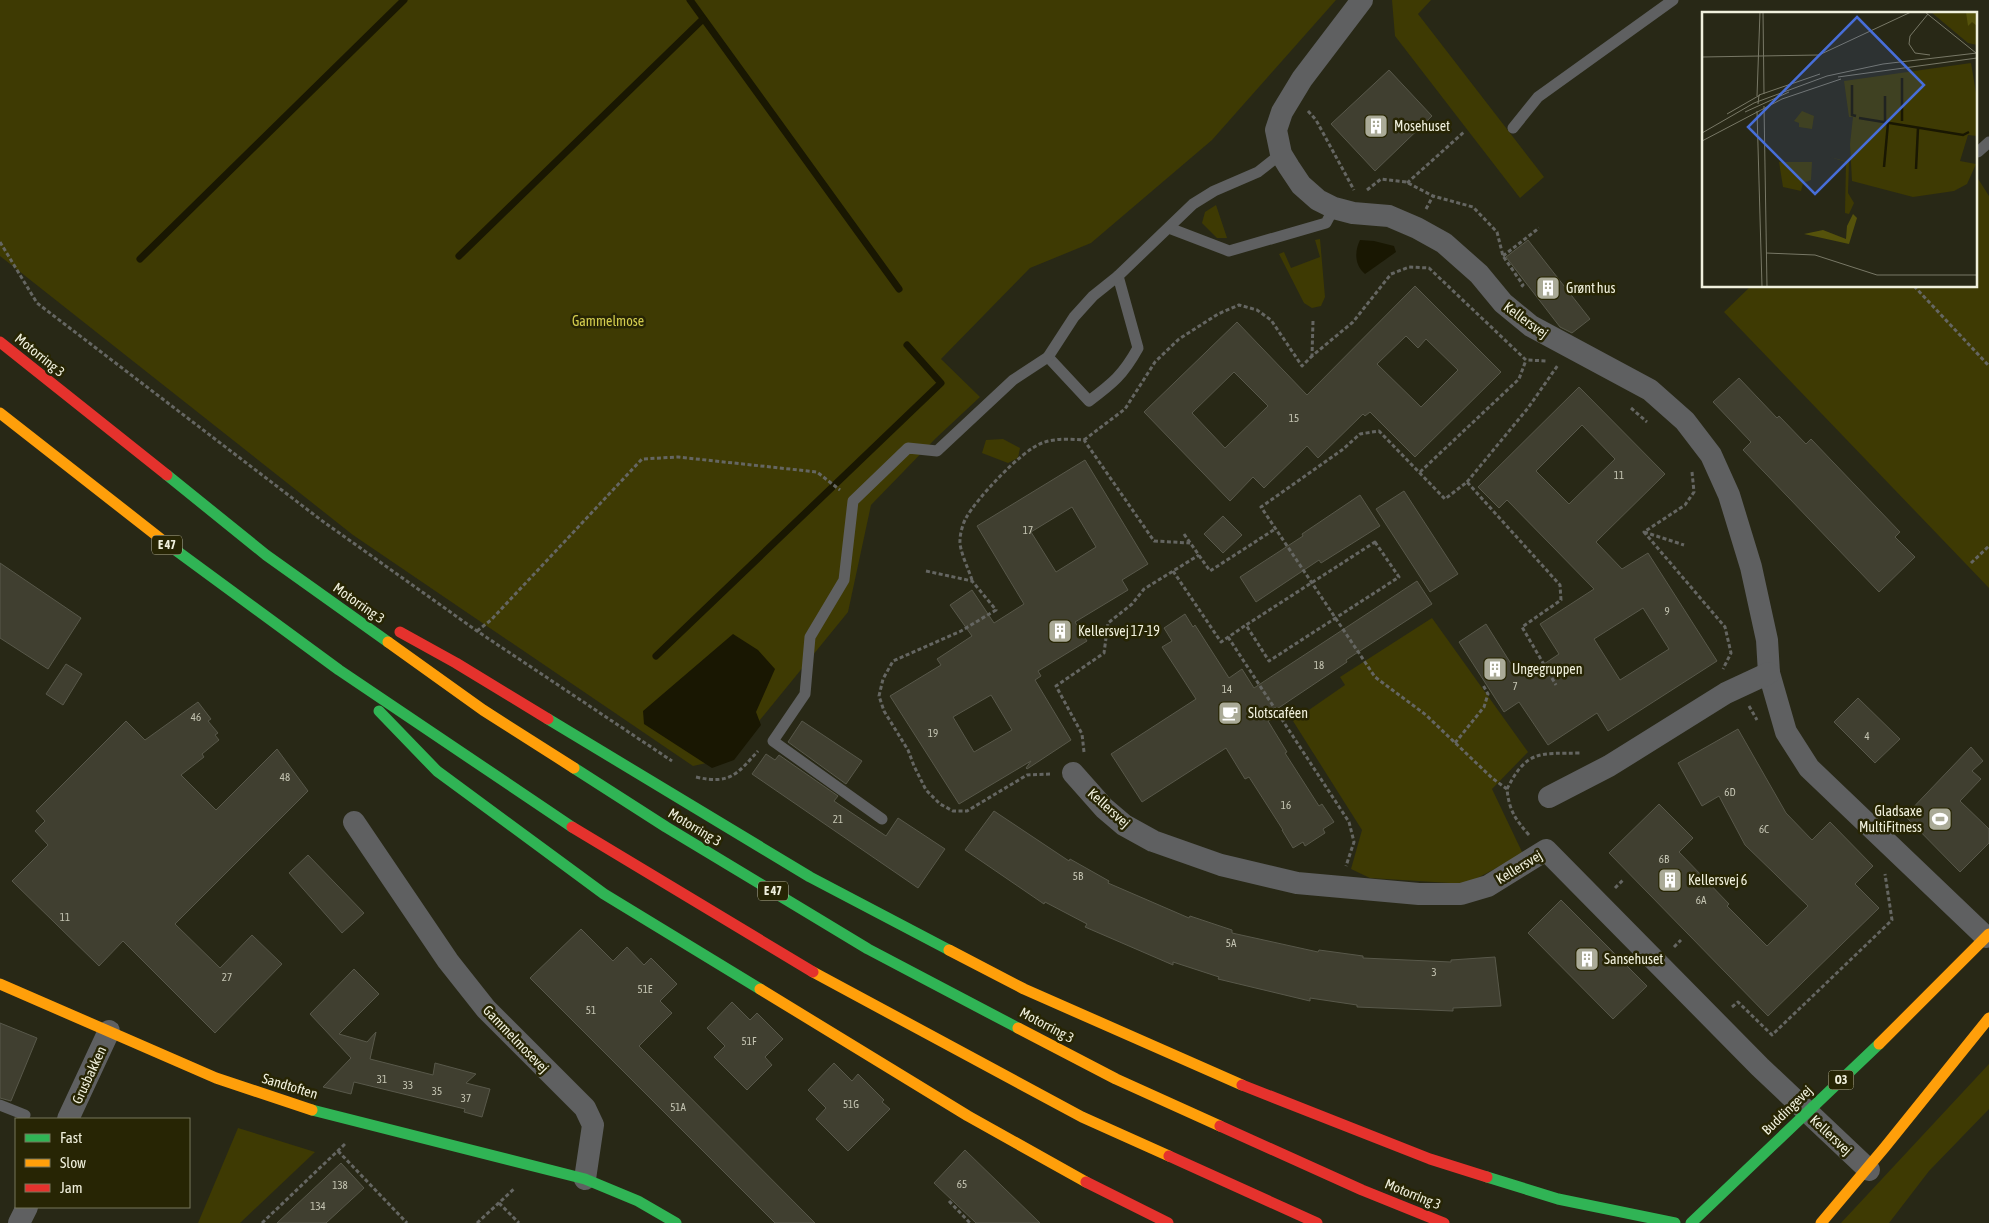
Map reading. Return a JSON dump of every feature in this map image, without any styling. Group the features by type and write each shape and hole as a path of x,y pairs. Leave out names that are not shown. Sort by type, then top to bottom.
{"main road":[{"name":"Motorring 3","path":"0,342 266,555 483,710 666,827 868,949 1116,1078 1362,1190 1444,1223"},
{"name":"E 47","path":"0,414 190,562 339,670 584,835 802,966 1082,1117 1317,1223"},
{"path":"266,555 369,614"},
{"path":"387,624 464,668 810,877 1024,989 1252,1090 1430,1159 1558,1199 1675,1223"},
{"path":"339,670 437,771 604,894 968,1116 1093,1186 1168,1223"},
{"name":"Buddingevej","path":"1691,1223 1868,1055 1988,936"},
{"name":"Sandtoften","path":"0,984 216,1078 298,1106 368,1122 585,1179"},
{"path":"1821,1223 1869,1170 1910,1114 1989,1018"},
{"path":"585,1179 638,1201 676,1223"}],"street":[{"name":"Kellersvej","path":"1362,0 1293,94 1282,112 1276,130 1280,154 1301,185 1318,200 1334,208 1353,213 1389,216 1417,228 1444,243 1479,274 1502,303 1531,326 1650,390 1685,421 1711,455 1729,495 1751,566 1767,640 1769,673 1786,732 1809,768 1988,936"},
{"path":"1550,797 1609,766 1726,693 1769,673"},
{"name":"Kellersvej","path":"1073,773 1104,808 1153,841 1221,865 1297,883 1419,894 1461,894 1488,886 1546,850 1715,1022 1869,1170"},
{"name":"Gammelmosevej","path":"354,822 448,961 486,1009 585,1108 593,1125 585,1179"},
{"name":"Grusbakken","path":"68,1118 109,1031"},
{"path":"19,1223 26,1208"}],"lane":[{"path":"1513,128 1538,97 1673,0"},
{"path":"1978,152 1989,142"},
{"path":"882,819 773,741 805,694 810,637 844,580 854,501 908,448 937,451 1013,380 1048,357 1074,317 1093,296 1118,276 1193,204 1214,191 1258,172 1280,154"},
{"path":"1169,228 1229,251 1326,223 1334,208"},
{"path":"1048,357 1089,401 1115,382 1127,368 1138,348 1118,276"},
{"path":"0,1105 25,1115"}],"path":[{"path":"1293,94 1316,120 1358,197"},
{"path":"1407,183 1464,132"},
{"path":"1503,256 1539,228"},
{"path":"0,242 37,303 320,520 477,631 678,765"},
{"path":"1198,555 1144,590 1132,604 1108,623 1104,653 1056,686 1082,734 1084,752 1073,773 1027,775 967,811 953,811 940,804 926,790 908,750 884,711 879,696 883,679 893,661 961,631 996,610 972,581 960,541 965,519 979,499 1016,462 1041,443 1066,439 1084,440 1125,409 1155,362 1179,338 1218,314 1239,305 1257,310 1271,320 1302,366 1353,322 1391,274 1409,267 1429,268 1526,360 1560,362 1528,408 1467,482 1445,500 1378,430 1360,434 1342,450 1261,507 1375,677 1426,715 1492,778 1507,789"},
{"path":"1916,288 1989,366"},
{"path":"1312,356 1313,321"},
{"path":"1419,472 1520,379 1526,360"},
{"path":"1624,402 1652,426"},
{"path":"1084,440 1154,542 1190,543"},
{"path":"477,631 491,620 642,459 678,457 817,472 845,494"},
{"path":"1644,532 1685,505 1694,492 1692,467"},
{"path":"1467,482 1560,585 1561,600 1522,627 1556,685"},
{"path":"1184,534 1210,571 1275,529"},
{"path":"1644,532 1684,545"},
{"path":"1644,532 1725,627 1731,653 1722,672"},
{"path":"1173,571 1221,642 1246,625 1376,542 1398,577 1269,661 1246,625"},
{"path":"1971,563 1989,546"},
{"path":"926,571 972,581"},
{"path":"1228,638 1349,822 1354,842 1338,888"},
{"path":"1455,744 1484,707 1488,694 1483,685"},
{"path":"1738,687 1758,722"},
{"path":"694,776 714,781 731,777 760,749 773,741"},
{"path":"1546,850 1515,819 1508,804 1507,789 1516,771 1535,755 1582,753"},
{"path":"1715,1022 1738,1002 1772,1035 1892,920 1885,873 1879,866"},
{"path":"262,1223 368,1122"},
{"path":"338,1151 407,1223"},
{"path":"477,1223 517,1186 531,1164"},
{"path":"949,1201 970,1223"},
{"path":"500,1203 519,1223"}],"green space":[{"name":"Gammelmose","path":"0,0 1336,0 1212,140 1091,243 1030,268 941,359 980,397 936,438 871,505 848,612 729,758 693,766 353,535 0,256"},
{"path":"1392,0 1431,0 1418,14 1544,177 1520,198 1395,36"},
{"path":"1976,176 1989,196 1989,588 1724,312 1749,288 1976,288"},
{"path":"1216,205 1227,238 1217,238 1202,223 1205,212"},
{"path":"1320,239 1325,297 1321,306 1312,308 1304,303 1279,254 1284,252 1291,268 1320,257 1315,240"},
{"path":"1003,439 1020,448 1018,458 1008,463 982,453 986,440"},
{"path":"1432,618 1528,752 1492,789 1523,854 1466,884 1370,878 1351,869 1362,830 1293,721 1345,685 1340,677"},
{"path":"1989,1064 1989,1109 1929,1171 1889,1223 1841,1223"},
{"path":"238,1128 315,1152 240,1223 198,1223"}],"shaded area":[{"path":"1360,240 1394,246 1396,252 1365,274 1359,267 1356,258"},
{"path":"733,634 758,650 775,669 756,712 761,725 734,760 712,768 644,724 643,711"}],"building":[{"name":"Mosehuset","path":"1389,70 1432,116 1375,171 1331,124"},
{"name":"Grønt hus","path":"1528,240 1590,319 1572,333 1560,327 1506,257"},
{"path":"1415,286 1501,372 1415,457 1370,412 1365,416 1363,414 1318,458 1307,446 1264,488 1253,477 1230,501 1144,412 1237,322 1307,395","holes":["1406,336 1418,348 1426,339 1458,370 1421,407 1377,364","1234,372 1268,406 1225,448 1192,413"]},
{"path":"1739,378 1777,418 1779,416 1806,444 1811,439 1900,532 1895,537 1915,557 1879,592 1743,450 1751,442 1713,402"},
{"path":"1579,387 1665,474 1596,542 1622,569 1648,553 1717,661 1608,731 1597,713 1548,745 1519,702 1504,712 1459,642 1486,624 1515,670 1520,667 1526,676 1559,654 1540,624 1594,589 1507,500 1499,508 1478,487","holes":["1582,425 1615,459 1569,504 1536,471","1643,608 1669,649 1620,680 1594,639"]},
{"name":"Kellersvej 17-19","path":"1085,460 1148,564 1122,580 1128,590 1075,622 1087,641 1038,671 1041,676 1035,680 1071,740 1027,769 1031,761 959,804 890,696 941,665 937,659 972,636 950,605 972,590 994,623 1024,604 977,526","holes":["1072,507 1096,547 1056,572 1031,532","991,695 1012,730 974,752 953,717"]},
{"path":"1404,491 1458,574 1430,592 1376,509"},
{"path":"1360,495 1380,526 1321,563 1319,560 1256,602 1240,577 1303,536 1302,534"},
{"path":"1223,516 1242,535 1223,553 1204,534"},
{"path":"0,563 81,618 48,669 0,638"},
{"path":"1417,581 1432,604 1346,660 1347,662 1271,713 1274,718 1268,721 1287,752 1285,753 1319,806 1322,804 1334,822 1323,829 1325,833 1305,846 1303,842 1293,848 1249,777 1245,779 1226,748 1142,802 1111,754 1196,699 1162,647 1172,641 1164,628 1185,614 1193,627 1195,625 1229,678 1242,669 1254,688"},
{"path":"66,664 82,674 63,705 46,694"},
{"path":"1858,698 1900,739 1875,763 1834,722"},
{"path":"198,702 211,719 208,721 218,733 215,735 219,740 202,754 204,757 181,775 216,810 277,749 308,791 175,924 220,968 252,935 282,964 215,1033 123,941 99,966 12,881 48,845 35,831 45,821 36,811 126,721 145,740"},
{"path":"802,721 862,761 846,784 788,742"},
{"name":"Kellersvej 6","path":"1738,729 1786,813 1812,840 1830,822 1873,866 1855,884 1879,908 1768,1016 1609,853 1659,804 1693,838 1679,852 1729,904 1727,906 1767,946 1808,906 1745,845 1719,796 1702,806 1678,763"},
{"path":"1971,747 1983,761 1972,771 1981,779 1960,801 1989,829 1989,843 1960,872 1905,816"},
{"path":"766,754 775,760 779,755 838,796 834,801 886,836 898,818 945,849 918,888 752,774"},
{"path":"994,811 1069,861 1070,859 1109,881 1108,883 1189,918 1190,916 1232,930 1232,933 1318,952 1319,950 1363,956 1363,958 1451,962 1451,960 1495,957 1501,1006 1453,1008 1453,1011 1357,1007 1357,1005 1310,998 1310,1001 1218,979 1219,977 1173,962 1173,965 1085,927 1087,924 1045,902 1044,904 965,850"},
{"path":"308,855 364,913 342,933 289,873"},
{"name":"Sansehuset","path":"1561,900 1647,986 1613,1019 1528,933"},
{"path":"581,929 613,961 627,947 644,965 651,958 677,984 660,1001 672,1013 639,1046 815,1223 775,1223 530,978"},
{"path":"354,969 379,994 339,1034 367,1042 376,1032 370,1059 433,1075 435,1063 476,1074 466,1083 490,1089 482,1117 464,1112 465,1109 354,1082 351,1094 323,1087 351,1058 310,1014"},
{"path":"732,1002 750,1020 757,1013 783,1039 765,1057 772,1065 747,1090 714,1057 725,1046 707,1028"},
{"path":"0,1023 37,1038 11,1101 0,1098"},
{"path":"834,1063 852,1081 858,1074 884,1100 882,1102 890,1109 848,1151 816,1119 826,1108 808,1090"},
{"path":"965,1150 1040,1223 976,1223 934,1183"},
{"path":"341,1163 364,1188 326,1223 277,1223"}],"waterway":[{"path":"140,259 404,0"},
{"path":"690,0 899,289"},
{"path":"459,256 703,19"},
{"path":"656,656 941,383 907,345"}],"traffic: fast":[{"path":"167,475 266,555 388,642"},
{"path":"166,543 339,670 572,827"},
{"path":"379,711 437,771 604,894 760,989"},
{"path":"548,719 810,877 949,950"},
{"path":"574,768 666,827 868,949 1018,1028"},
{"path":"1691,1223 1879,1044"},
{"path":"312,1110 585,1179 638,1201 676,1223"},
{"path":"1487,1177 1558,1199 1675,1223"}],"traffic: slow":[{"path":"0,413 166,543"},
{"path":"388,642 483,710 574,768"},
{"path":"1879,1044 1989,934"},
{"path":"949,950 1024,989 1242,1085"},
{"path":"813,972 1082,1117 1169,1156"},
{"path":"0,984 216,1078 312,1110"},
{"path":"760,989 968,1116 1086,1182"},
{"path":"1821,1223 1989,1018"},
{"path":"1018,1028 1116,1079 1220,1126"}],"traffic: jam":[{"path":"0,342 167,475"},
{"path":"400,632 456,663 548,719"},
{"path":"572,827 813,972"},
{"path":"1242,1085 1430,1159 1487,1177"},
{"path":"1220,1126 1362,1190 1444,1223"},
{"path":"1169,1156 1317,1223"},
{"path":"1086,1182 1168,1223"}],"place":[{"name":"Mosehuset","path":"1376,126"},
{"name":"Grønt hus","path":"1548,288"},
{"name":"Kellersvej 17-19","path":"1060,631"},
{"name":"Ungegruppen","path":"1495,669"},
{"name":"Slotscaféen","path":"1230,713"},
{"name":"Gladsaxe MultiFitness","path":"1940,819"},
{"name":"Kellersvej 6","path":"1670,880"},
{"name":"Sansehuset","path":"1587,959"}]}
